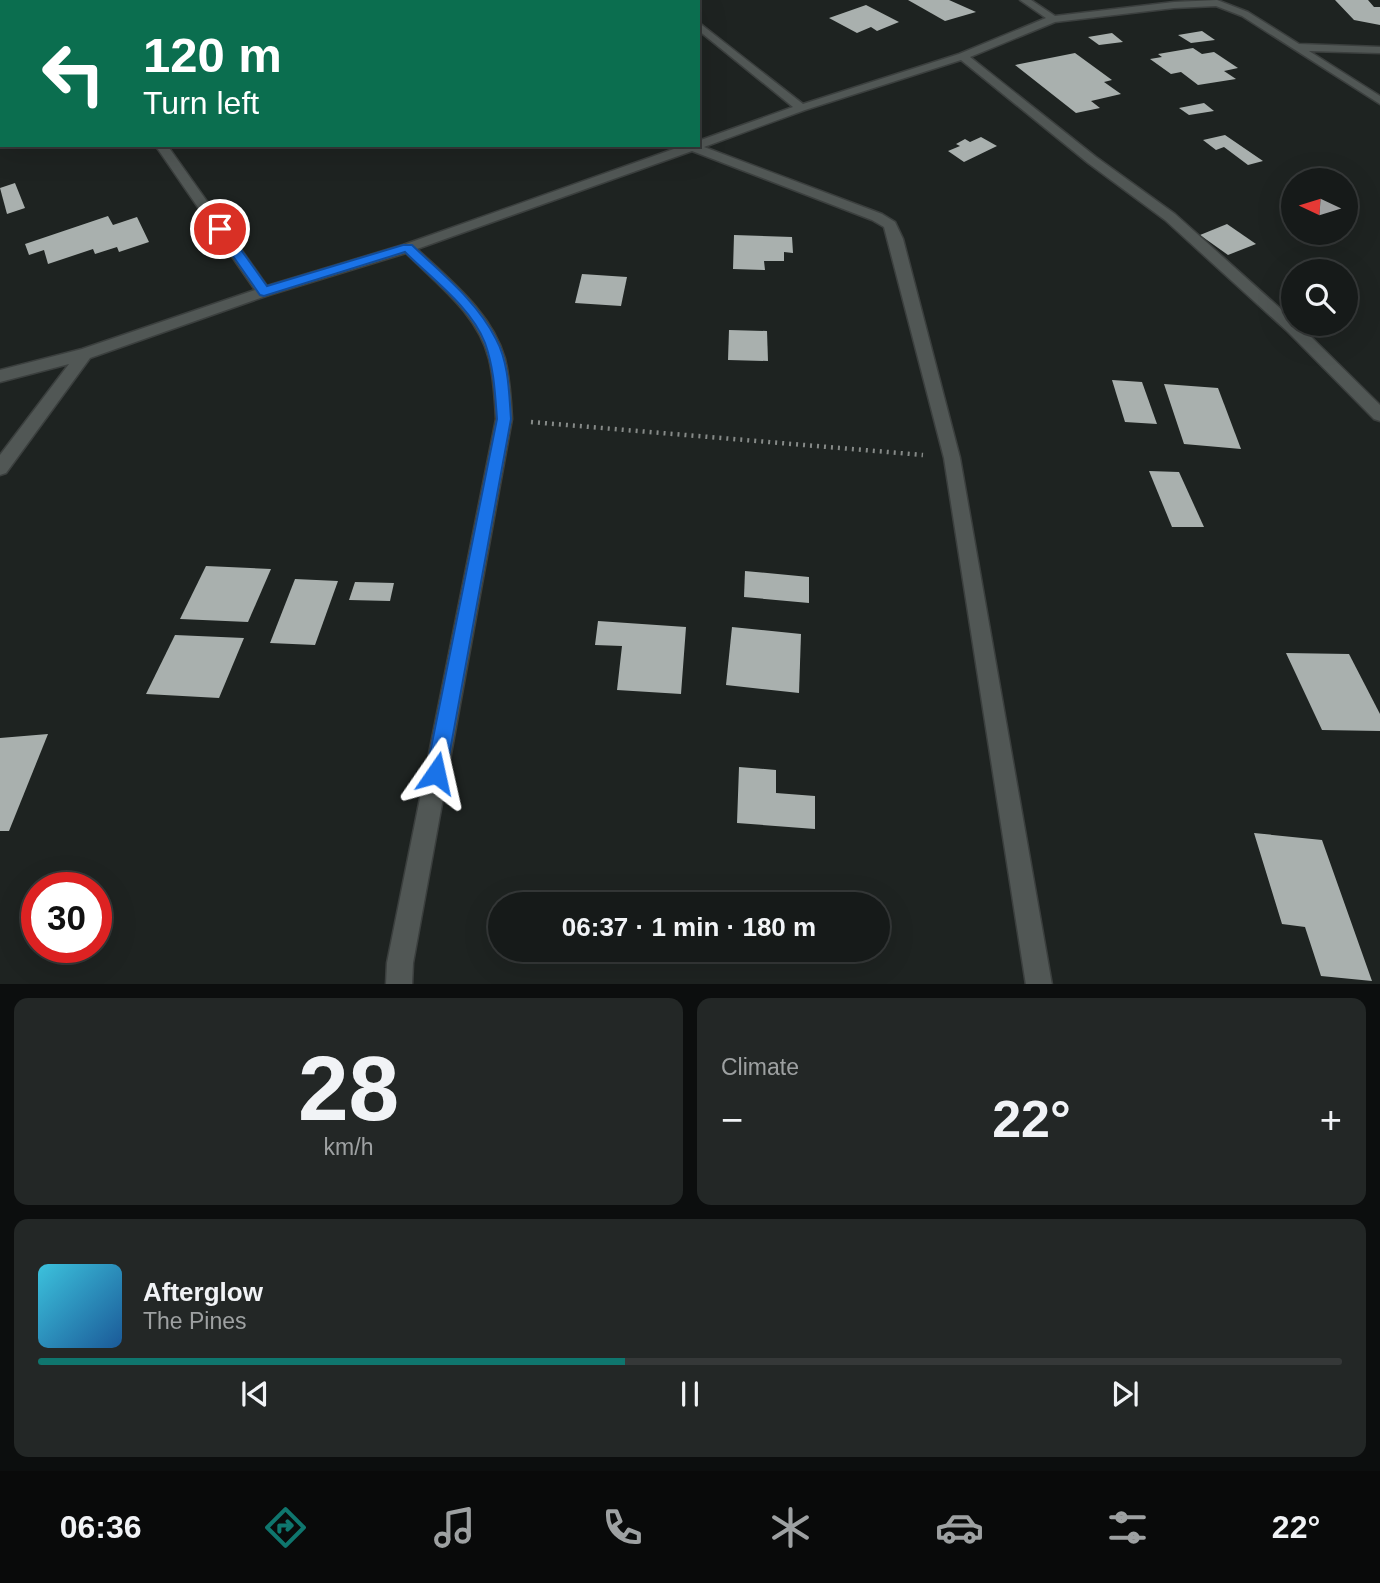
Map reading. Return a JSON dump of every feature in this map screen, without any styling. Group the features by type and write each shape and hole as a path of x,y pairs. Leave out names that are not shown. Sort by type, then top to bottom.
{"street":[{"path":"1025,0 1053,19"},
{"path":"700,145 801,108 963,56 1053,19 1174,5 1217,3 1245,14 1380,101"},
{"path":"700,27 801,108"},
{"path":"1295,47 1380,50"},
{"path":"963,56 1092,160 1170,217 1293,328 1380,415"},
{"path":"162,147 264,292"},
{"path":"0,376 85,354 264,292 408,248 693,147"},
{"path":"699,147 877,217 890,225 896,239 952,458 1039,984"},
{"path":"399,984 400,963 504,419 500,373 491,341 469,308 408,248"},
{"path":"0,468 85,354"}],"path":[{"path":"504,419 720,440 952,458"}],"building":[{"path":"908,0 949,0 976,12 945,21"},
{"path":"1335,0 1368,0 1374,7 1380,7 1380,25 1354,20"},
{"path":"866,5 899,22 877,31 871,27 857,33 829,18"},
{"path":"1202,31 1215,40 1191,43 1178,35"},
{"path":"1112,33 1123,42 1099,45 1088,37"},
{"path":"1193,48 1202,54 1214,52 1238,68 1224,71 1236,79 1198,85 1181,72 1171,74 1150,59 1162,57 1158,54"},
{"path":"1075,53 1112,80 1104,82 1121,94 1091,101 1100,108 1076,113 1015,65"},
{"path":"1204,103 1214,111 1189,115 1179,108"},
{"path":"1225,135 1263,161 1248,165 1224,147 1216,150 1203,140"},
{"path":"981,137 997,146 964,162 948,151 960,146 956,144 965,139 970,142"},
{"path":"15,183 25,208 7,214 0,188"},
{"path":"108,216 113,225 137,217 149,242 119,252 117,247 95,254 93,249 48,264 44,250 29,255 25,244"},
{"path":"1227,224 1256,244 1228,255 1200,235"},
{"path":"734,235 792,237 793,253 784,252 784,261 764,261 765,270 733,269"},
{"path":"582,274 627,277 621,306 575,303"},
{"path":"729,330 767,331 768,361 728,360"},
{"path":"1112,380 1142,382 1157,424 1125,422"},
{"path":"1164,384 1218,388 1241,449 1184,444"},
{"path":"1149,471 1179,472 1204,527 1172,527"},
{"path":"206,566 271,569 248,622 180,619"},
{"path":"745,571 809,577 809,603 744,597"},
{"path":"295,579 338,581 315,645 270,643"},
{"path":"355,582 394,583 390,601 349,600"},
{"path":"598,621 686,627 681,694 617,690 622,646 595,645"},
{"path":"732,627 801,634 799,693 726,685"},
{"path":"175,635 244,638 219,698 146,694"},
{"path":"1286,653 1349,654 1380,714 1380,731 1322,730"},
{"path":"48,734 9,831 0,831 0,738"},
{"path":"739,767 776,770 776,793 815,796 815,829 737,823"},
{"path":"1254,833 1322,840 1372,981 1321,976 1305,927 1282,924"}],"route":[{"path":"220,229 264,292 408,248 469,308 491,341 500,373 504,419 436,773"}]}
